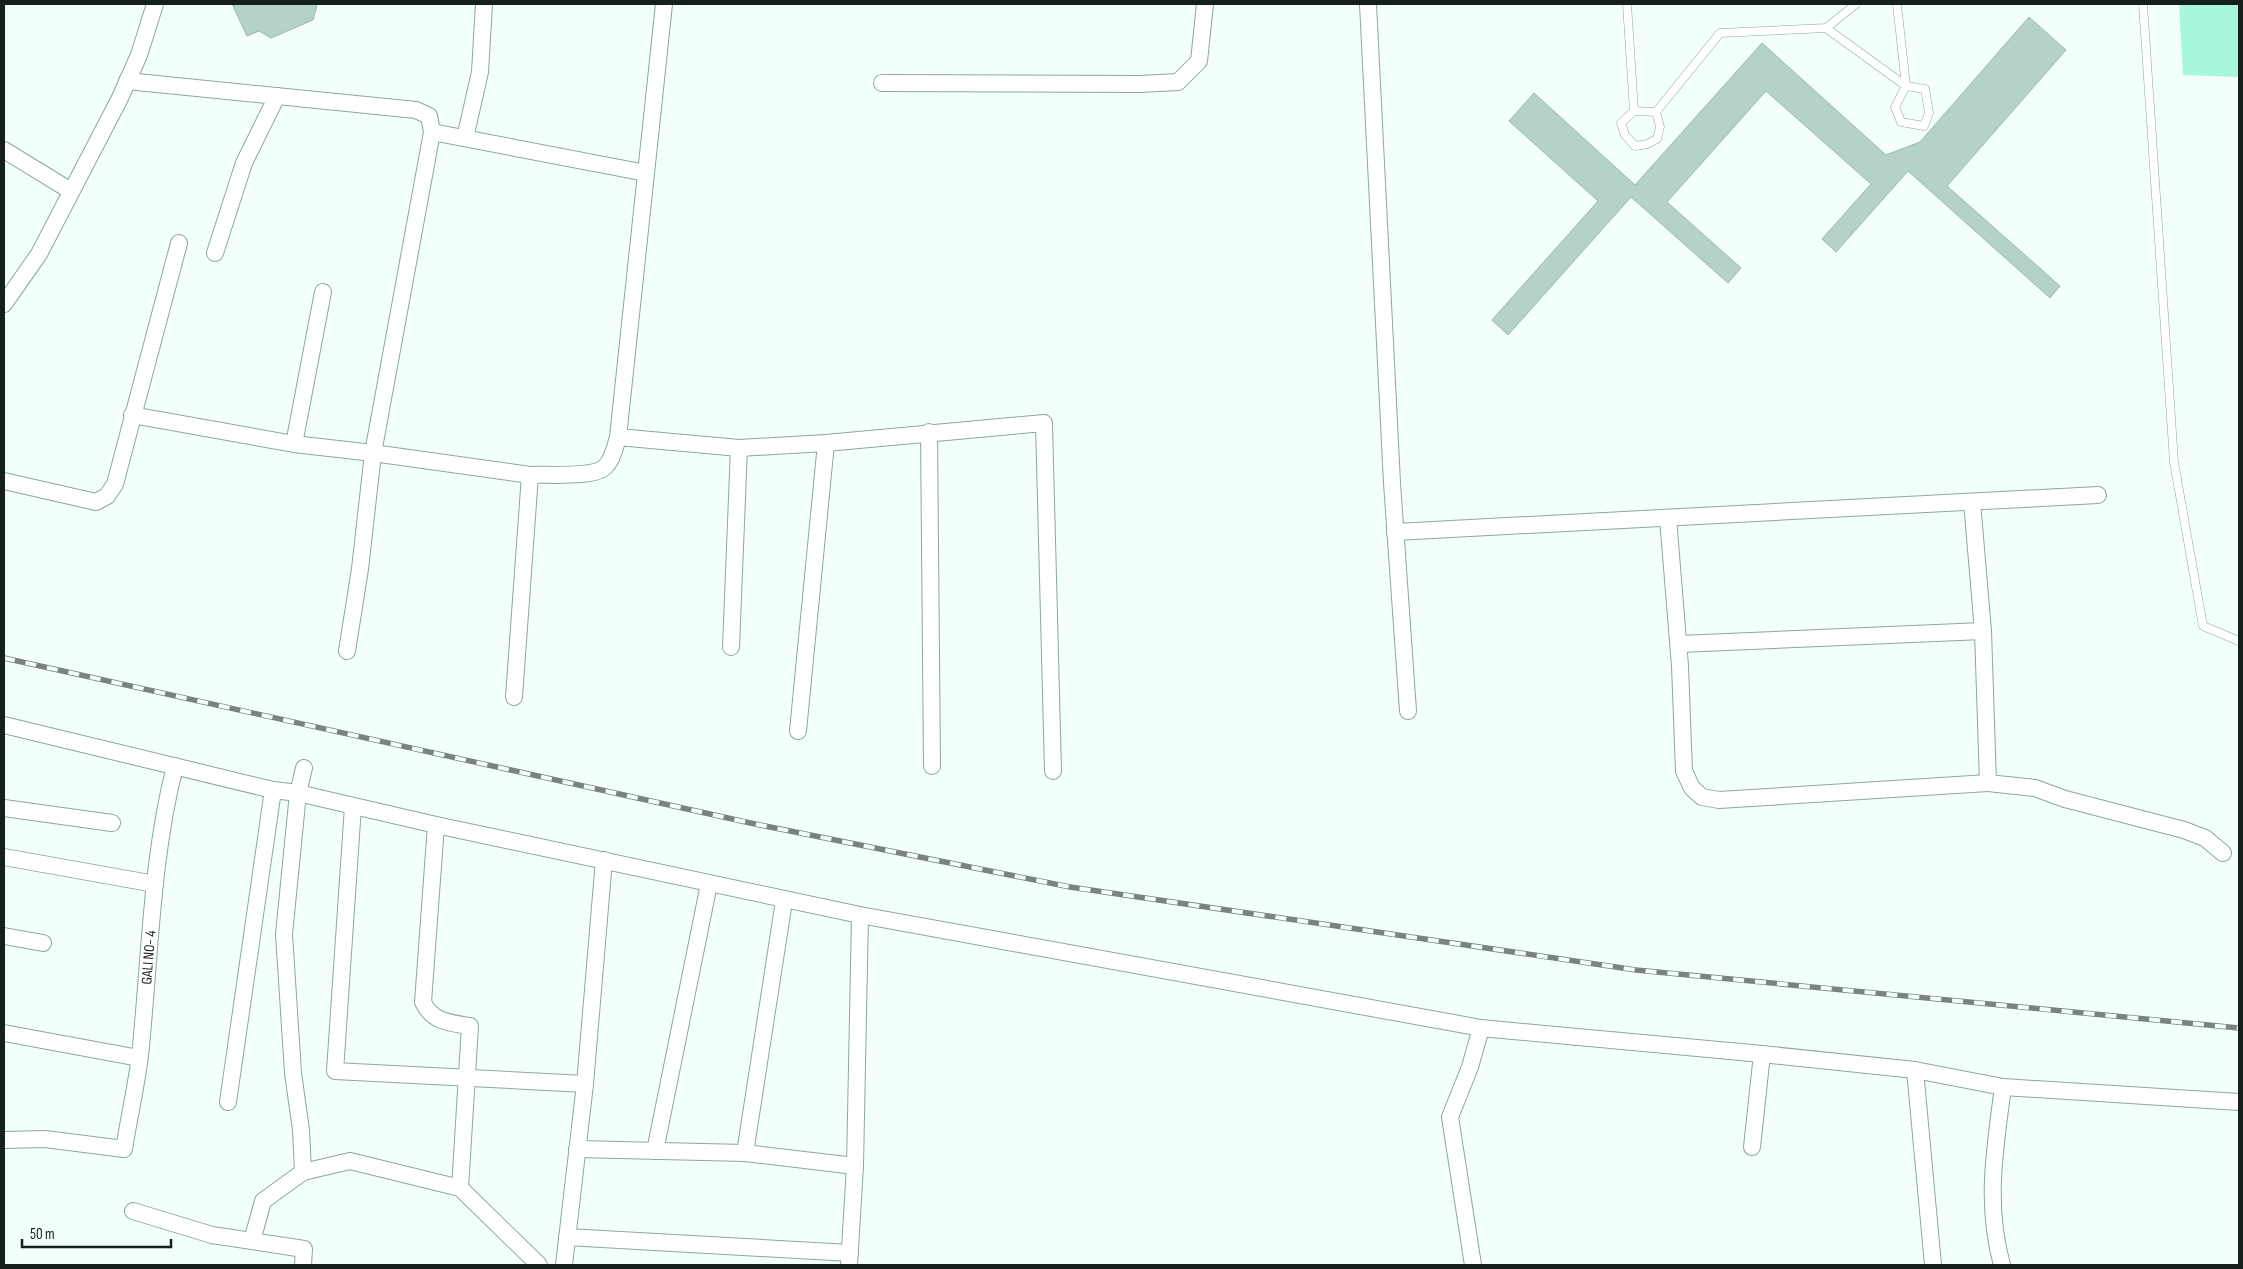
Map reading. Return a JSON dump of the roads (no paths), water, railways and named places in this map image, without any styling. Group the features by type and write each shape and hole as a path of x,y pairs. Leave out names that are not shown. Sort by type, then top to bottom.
{"street":[{"path":"4,304 39,254 127,81 139,55 155,4"},
{"path":"465,138 480,72 484,4"},
{"path":"132,415 294,444 373,452 530,475 595,472 605,468 612,457 618,438 664,4"},
{"path":"882,83 1140,84 1178,82 1199,61 1205,4"},
{"path":"1368,4 1395,532 1408,711"},
{"path":"127,81 416,110 429,116 432,132 373,452 360,569 347,652"},
{"path":"215,253 244,163 277,96"},
{"path":"432,132 646,173"},
{"path":"4,150 71,191"},
{"path":"4,481 96,502 107,496 115,484 179,243"},
{"path":"294,444 323,292"},
{"path":"618,438 739,448 826,443 929,432 1044,423 1053,771"},
{"path":"929,432 932,766"},
{"path":"798,731 826,443"},
{"path":"731,647 739,448"},
{"path":"514,697 530,475"},
{"path":"1395,532 2098,495"},
{"path":"1972,502 1983,631 1988,782"},
{"path":"1668,518 1679,644 1684,771 1692,788 1702,797 1719,800 1988,782 2035,788 2184,830 2205,838 2223,853"},
{"path":"1679,644 1983,631"},
{"path":"4,725 273,790 298,793 784,901 1481,1028 1915,1070 2003,1086 2239,1102"},
{"name":"GALI NO- 4","path":"4,1140 45,1139 124,1149 139,1058 155,884 167,800 175,766"},
{"path":"303,1172 301,1130 293,1073 284,934 298,793 304,768"},
{"path":"228,1102 273,790"},
{"path":"353,806 335,1071 585,1084"},
{"path":"4,808 112,824"},
{"path":"436,825 422,1002 428,1013 449,1023 470,1026 460,1188"},
{"path":"4,858 155,884"},
{"path":"564,1265 585,1084 604,860"},
{"path":"655,1151 709,884"},
{"path":"745,1154 784,901"},
{"path":"567,1237 850,1259 855,1166 860,915"},
{"path":"4,936 43,943"},
{"path":"1473,1265 1450,1117 1470,1067 1481,1028"},
{"path":"4,1033 139,1058"},
{"path":"1752,1147 1762,1054"},
{"path":"1915,1070 1933,1265"},
{"path":"2002,1265 1995,1240 1991,1200 2003,1086"},
{"path":"577,1148 745,1154 855,1166"},
{"path":"252,1241 263,1200 303,1172 350,1161 460,1188 539,1265"},
{"path":"132,1211 212,1235 304,1250 303,1265"}],"lane":[{"path":"1626,4 1634,111"},
{"path":"1656,112 1720,33 1826,28 1856,4"},
{"path":"1826,28 1906,86 1925,89 1929,113 1924,126 1901,122 1895,108 1906,86 1897,4"},
{"path":"2143,4 2174,462 2202,626 2239,641"},
{"path":"1634,111 1656,112 1660,127 1657,139 1648,144 1635,146 1625,136 1621,123 1634,111"}],"railway":[{"path":"4,658 755,824 1070,887 1636,970 2239,1028"}]}
